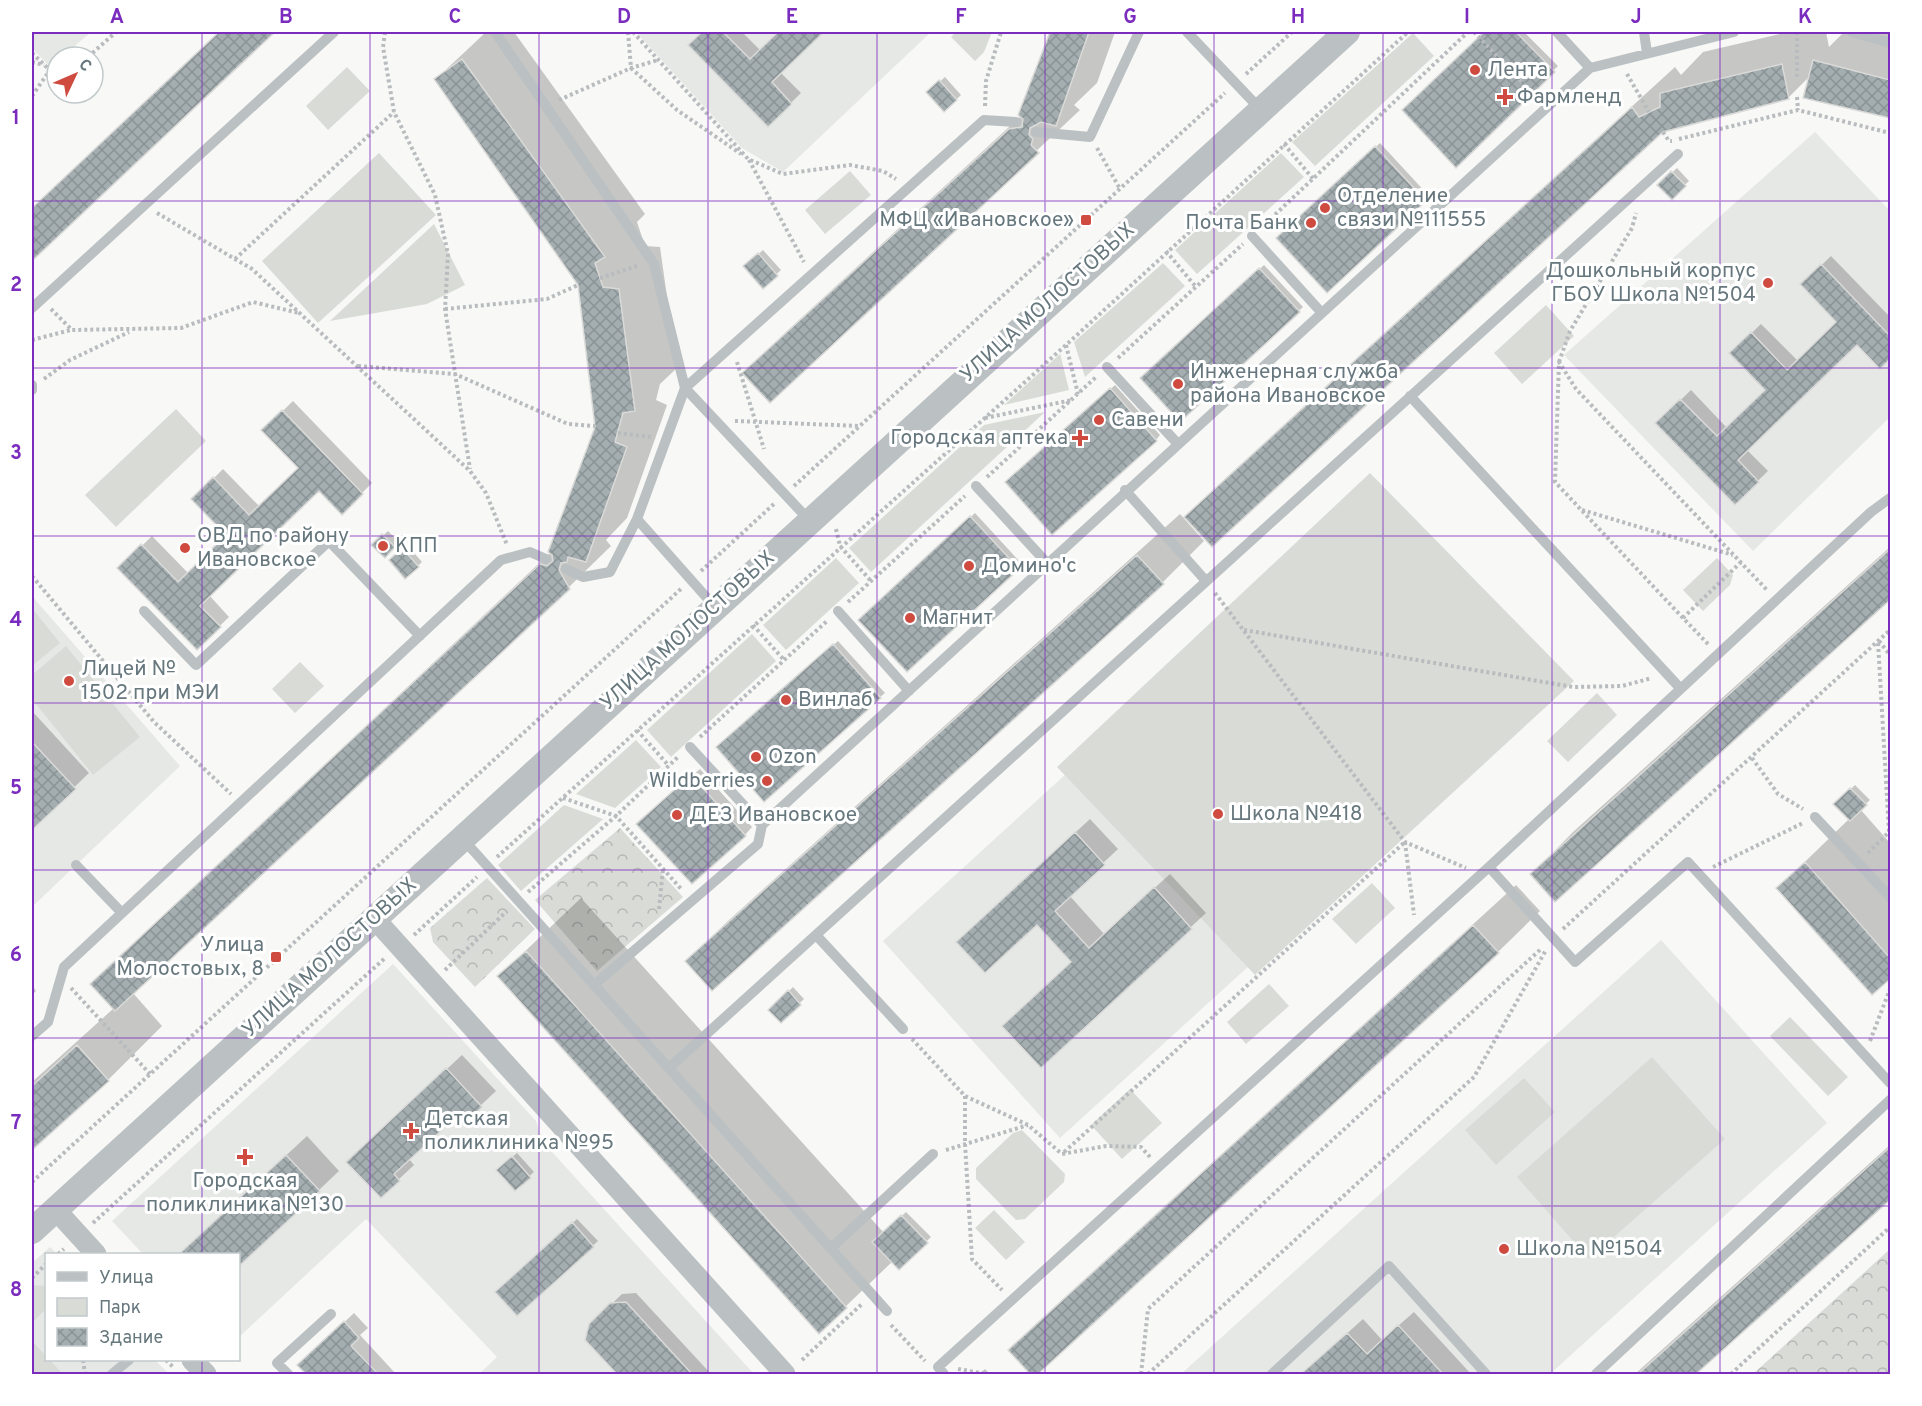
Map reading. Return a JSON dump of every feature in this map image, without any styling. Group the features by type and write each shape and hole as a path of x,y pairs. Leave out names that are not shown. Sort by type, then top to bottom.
{"street":[{"name":"УЛИЦА МОЛОСТОВЫХ","path":"32,1231 809,520 1347,32"},
{"path":"374,918 784,1374"},
{"path":"55,1209 95,1253"},
{"path":"194,1361 206,1374"}],"lane":[{"path":"32,308 40,298 334,32"},
{"path":"495,32 652,261 685,388 809,520"},
{"path":"1036,132 1090,137 1139,32"},
{"path":"1187,32 1260,110"},
{"path":"1557,32 1590,68"},
{"path":"1644,32 1647,53"},
{"path":"594,985 758,844 762,825 1125,490 1590,68 1734,32"},
{"path":"1852,32 1890,43"},
{"path":"566,568 583,576 610,572 637,519 685,388 984,120 1016,123"},
{"path":"669,1068 1678,154"},
{"path":"1252,236 1321,312"},
{"path":"1107,367 1177,443"},
{"path":"1410,396 1680,688"},
{"path":"976,486 1047,563"},
{"path":"1125,490 1206,581"},
{"path":"941,1371 1011,1300 1485,871 1717,653 1871,512 1890,498"},
{"path":"637,519 715,607"},
{"path":"144,611 196,665 329,541 420,636"},
{"path":"32,1036 48,1022 63,967 501,560 530,552 546,558"},
{"path":"838,611 909,691"},
{"path":"690,747 762,825"},
{"path":"1815,817 1890,897"},
{"path":"462,838 887,1311"},
{"path":"1485,871 1575,962 1688,862 1890,1083"},
{"path":"76,865 122,913"},
{"path":"816,934 903,1029"},
{"path":"1596,1374 1890,1100"},
{"path":"831,1248 933,1154"},
{"path":"1272,1374 1389,1266 1486,1374"},
{"path":"288,1374 277,1364 331,1314"}],"path":[{"path":"101,45 116,32"},
{"path":"385,32 383,47 394,112 435,195 448,254 446,309 470,471"},
{"path":"631,32 748,159 811,276"},
{"path":"631,32 632,68 677,110 748,159 783,174 850,165 883,171 909,187"},
{"path":"984,120 986,81 1001,32"},
{"path":"32,1182 1292,32"},
{"path":"414,935 487,866 1066,345 1166,251 1408,32"},
{"path":"432,982 518,901 616,816 784,660 1314,180 1468,32"},
{"path":"1474,32 1546,107"},
{"path":"1797,32 1797,77"},
{"path":"32,52 44,65"},
{"path":"546,106 632,68 658,60"},
{"path":"1619,60 1649,112"},
{"path":"32,62 44,65"},
{"path":"32,96 45,77"},
{"path":"1797,97 1798,110"},
{"path":"1663,132 1669,141 1798,110 1890,133"},
{"path":"235,259 394,112"},
{"path":"1090,137 1119,189"},
{"path":"1284,144 1314,180"},
{"path":"1644,184 1632,228 1570,331 1559,362 1555,482 1717,653"},
{"path":"143,205 252,269 470,471 486,493 512,556"},
{"path":"1166,251 1196,287"},
{"path":"600,278 652,261"},
{"path":"446,309 547,299 578,285"},
{"path":"40,298 72,330"},
{"path":"32,340 72,330 181,328 253,302 300,313"},
{"path":"32,388 70,360 132,330"},
{"path":"1066,345 1078,394"},
{"path":"732,347 775,483"},
{"path":"1559,362 1576,389 1776,599"},
{"path":"357,366 455,375 568,424 595,426"},
{"path":"983,418 1072,400"},
{"path":"715,420 860,426"},
{"path":"618,433 667,439"},
{"path":"1581,510 1735,556"},
{"path":"836,529 840,546 871,581"},
{"path":"1683,618 1741,562"},
{"path":"32,576 154,722 240,803"},
{"path":"1206,581 1405,842 1416,933"},
{"path":"753,626 784,660"},
{"path":"1244,630 1573,687 1622,686 1668,674"},
{"path":"1141,1374 1148,1309 1890,630"},
{"path":"1878,641 1890,655"},
{"path":"1858,862 1889,832 1878,641"},
{"path":"637,730 669,765"},
{"path":"1752,758 1778,794 1815,817"},
{"path":"562,798 616,816 692,901"},
{"path":"1699,874 1815,817"},
{"path":"1405,842 1485,871"},
{"path":"1062,1154 1405,842"},
{"path":"657,931 663,868"},
{"path":"1148,1374 1474,1077 1553,938"},
{"path":"92,1223 370,969 389,956"},
{"path":"61,977 150,1074"},
{"path":"1865,1055 1890,989"},
{"path":"903,1029 965,1096 1028,1125 1062,1154"},
{"path":"965,1096 964,1144 972,1258 1011,1300"},
{"path":"933,1154 1028,1125"},
{"path":"1062,1154 1106,1146 1141,1147 1159,1166"},
{"path":"1731,1374 1890,1227"},
{"path":"59,1253 64,1249"},
{"path":"32,1278 45,1265"},
{"path":"802,1360 872,1294"},
{"path":"941,1371 987,1374"}],"shaded area":[{"path":"32,32 91,32 76,45 45,45 45,62 32,48"},
{"path":"636,32 931,32 783,172 742,148"},
{"name":"Дошкольный корпус ГБОУ Школа №1504","path":"1815,132 1890,211 1890,417 1753,551 1564,355"},
{"name":"Школа №418","path":"1364,502 1554,688 1060,1138 883,941"},
{"name":"Лицей № 1502 при МЭИ","path":"32,596 180,766 32,907"},
{"name":"Школа №1504","path":"1661,940 1827,1123 1550,1374 1181,1374"},
{"path":"393,964 536,1121 542,1141 754,1374 479,1374 497,1357 366,1219 240,1336 240,1253 142,1253 112,1221"},
{"path":"50,1247 56,1253 45,1253 45,1361 156,1361 169,1374 32,1374 32,1263"}],"green space":[{"path":"956,32 992,32 984,52 975,61 951,37"},
{"path":"1413,33 1434,56 1315,166 1292,142"},
{"path":"347,67 370,91 328,130 306,106"},
{"path":"379,153 436,215 318,323 262,261"},
{"path":"1281,153 1304,177 1197,274 1175,250"},
{"path":"850,171 871,195 825,234 805,210"},
{"path":"434,224 465,285 427,304 330,321"},
{"path":"1163,263 1185,286 1085,377 1074,342"},
{"path":"1546,305 1574,336 1522,384 1494,353"},
{"path":"1060,354 1069,390 1004,405"},
{"path":"176,409 206,441 116,527 85,495"},
{"path":"1045,412 871,572 849,548 984,425"},
{"name":"Школа №418","path":"1370,473 1574,681 1255,975 1057,767"},
{"path":"836,558 859,583 786,650 763,625"},
{"path":"1717,558 1733,575 1730,585 1703,611 1683,590"},
{"path":"32,608 60,643 32,666"},
{"path":"752,634 776,661 671,757 647,730"},
{"path":"66,646 140,737 93,775 32,699 32,675"},
{"path":"300,662 324,686 295,713 272,689"},
{"path":"1597,693 1617,715 1568,762 1547,741"},
{"path":"636,740 661,767 615,808 576,794"},
{"path":"564,805 603,819 521,891 498,865"},
{"path":"620,828 683,897 597,971 535,900"},
{"path":"487,878 535,929 475,987 433,942 430,928"},
{"path":"1372,883 1395,908 1356,944 1332,919"},
{"path":"1269,984 1289,1006 1246,1044 1227,1022"},
{"path":"1790,1017 1848,1077 1828,1096 1770,1036"},
{"path":"1652,1057 1725,1139 1589,1259 1517,1177"},
{"path":"1524,1078 1555,1112 1496,1165 1465,1130"},
{"path":"1130,1089 1162,1123 1122,1159 1091,1125"},
{"path":"1022,1130 1065,1174 1064,1182 1025,1219 1016,1220 976,1179 976,1168 1013,1133"},
{"path":"994,1210 1025,1242 1006,1260 975,1228"},
{"path":"1890,1249 1890,1374 1753,1374"},
{"path":"32,1285 45,1286 45,1310 32,1323"},
{"path":"32,1341 45,1355 45,1361 51,1361 63,1374 32,1374"}],"building":[{"path":"219,32 275,32 32,261 32,208"},
{"path":"702,32 723,32 750,59 778,32 824,32 772,82 792,104 768,127 688,45"},
{"path":"1050,32 1089,32 1056,126 1041,122 1030,128 1029,135 1033,139 1031,145 1039,153 770,403 742,373 1009,129 1022,127 1023,119 1018,115"},
{"path":"1484,32 1516,32 1555,72 1456,168 1402,110"},
{"path":"462,59 605,257 595,263 603,287 619,289 635,411 623,413 615,442 627,447 586,562 568,557 567,562 561,563 559,570 570,589 115,1011 90,984 540,564 547,566 553,561 552,555 548,552 595,427 578,285 434,79"},
{"path":"1813,60 1890,80 1890,118 1803,98"},
{"path":"1782,64 1789,99 1663,132 1212,547 1184,517 1632,107 1639,117 1660,107 1660,93"},
{"path":"939,80 957,100 944,112 926,92"},
{"path":"1375,146 1426,201 1327,293 1276,238"},
{"path":"1671,171 1686,186 1672,200 1657,185"},
{"path":"758,253 778,276 763,289 743,266"},
{"path":"1821,264 1890,336 1890,359 1880,369 1857,345 1738,460 1759,482 1735,505 1655,423 1680,399 1717,436 1765,390 1729,353 1751,332 1787,370 1836,322 1800,284"},
{"path":"1259,268 1300,312 1180,422 1140,378"},
{"path":"1110,388 1157,441 1052,535 1005,482"},
{"path":"282,410 363,494 342,515 319,491 200,606 221,627 197,650 117,568 141,544 178,582 226,535 191,499 213,477 249,515 298,468 261,430"},
{"path":"970,516 1019,569 907,672 858,620"},
{"name":"КПП","path":"382,534 395,547 385,558 371,545"},
{"path":"402,548 419,567 405,579 389,560"},
{"path":"1890,549 1890,600 1555,902 1530,874"},
{"path":"1137,555 1164,584 712,991 685,961"},
{"path":"833,644 881,698 764,802 716,747"},
{"path":"32,742 76,789 32,830"},
{"path":"691,775 746,836 692,884 636,824"},
{"path":"1850,788 1867,805 1850,821 1833,804"},
{"path":"1075,832 1105,865 1055,911 1089,948 1154,887 1192,929 1041,1068 1002,1026 1071,962 1037,925 985,973 956,942"},
{"path":"1805,862 1890,958 1890,979 1872,995 1776,888"},
{"path":"1473,925 1499,953 1038,1374 1030,1374 1008,1350"},
{"path":"526,951 847,1308 819,1334 497,976"},
{"path":"788,990 801,1005 781,1023 768,1010"},
{"path":"77,1045 109,1081 32,1150 32,1086"},
{"path":"446,1068 482,1107 463,1125 456,1117 394,1174 400,1181 381,1198 346,1162"},
{"path":"1890,1147 1890,1200 1696,1374 1638,1374"},
{"path":"286,1155 320,1191 240,1265 240,1253 180,1253"},
{"path":"512,1156 531,1178 515,1191 496,1170"},
{"path":"901,1215 928,1243 899,1270 872,1242"},
{"path":"572,1222 594,1247 517,1316 495,1292"},
{"path":"626,1302 692,1374 617,1374 585,1340 589,1324 610,1303"},
{"path":"344,1321 359,1338 351,1346 378,1374 306,1374 297,1365"},
{"path":"1398,1325 1443,1374 1301,1374 1347,1333 1367,1354"}],"place":[{"name":"Лента","path":"1475,70"},
{"name":"Фармленд","path":"1505,97"},
{"name":"Отделение связи №111555","path":"1325,208"},
{"name":"МФЦ «Ивановское»","path":"1086,220"},
{"name":"Почта Банк","path":"1311,223"},
{"name":"Дошкольный корпус ГБОУ Школа №1504","path":"1768,283"},
{"name":"Инженерная служба района Ивановское","path":"1178,384"},
{"name":"Савени","path":"1099,420"},
{"name":"Городская аптека","path":"1080,438"},
{"name":"КПП","path":"383,546"},
{"name":"ОВД по району Ивановское","path":"185,548"},
{"name":"Домино'c","path":"969,566"},
{"name":"Магнит","path":"910,618"},
{"name":"Лицей № 1502 при МЭИ","path":"69,681"},
{"name":"Винлаб","path":"786,700"},
{"name":"Ozon","path":"756,757"},
{"name":"Wildberries","path":"767,781"},
{"name":"Школа №418","path":"1218,814"},
{"name":"ДЕЗ Ивановское","path":"677,815"},
{"name":"Улица Молостовых, 8","path":"276,957"},
{"name":"Детская поликлиника №95","path":"411,1131"},
{"name":"Городская поликлиника №130","path":"245,1157"},
{"name":"Школа №1504","path":"1504,1249"}]}
